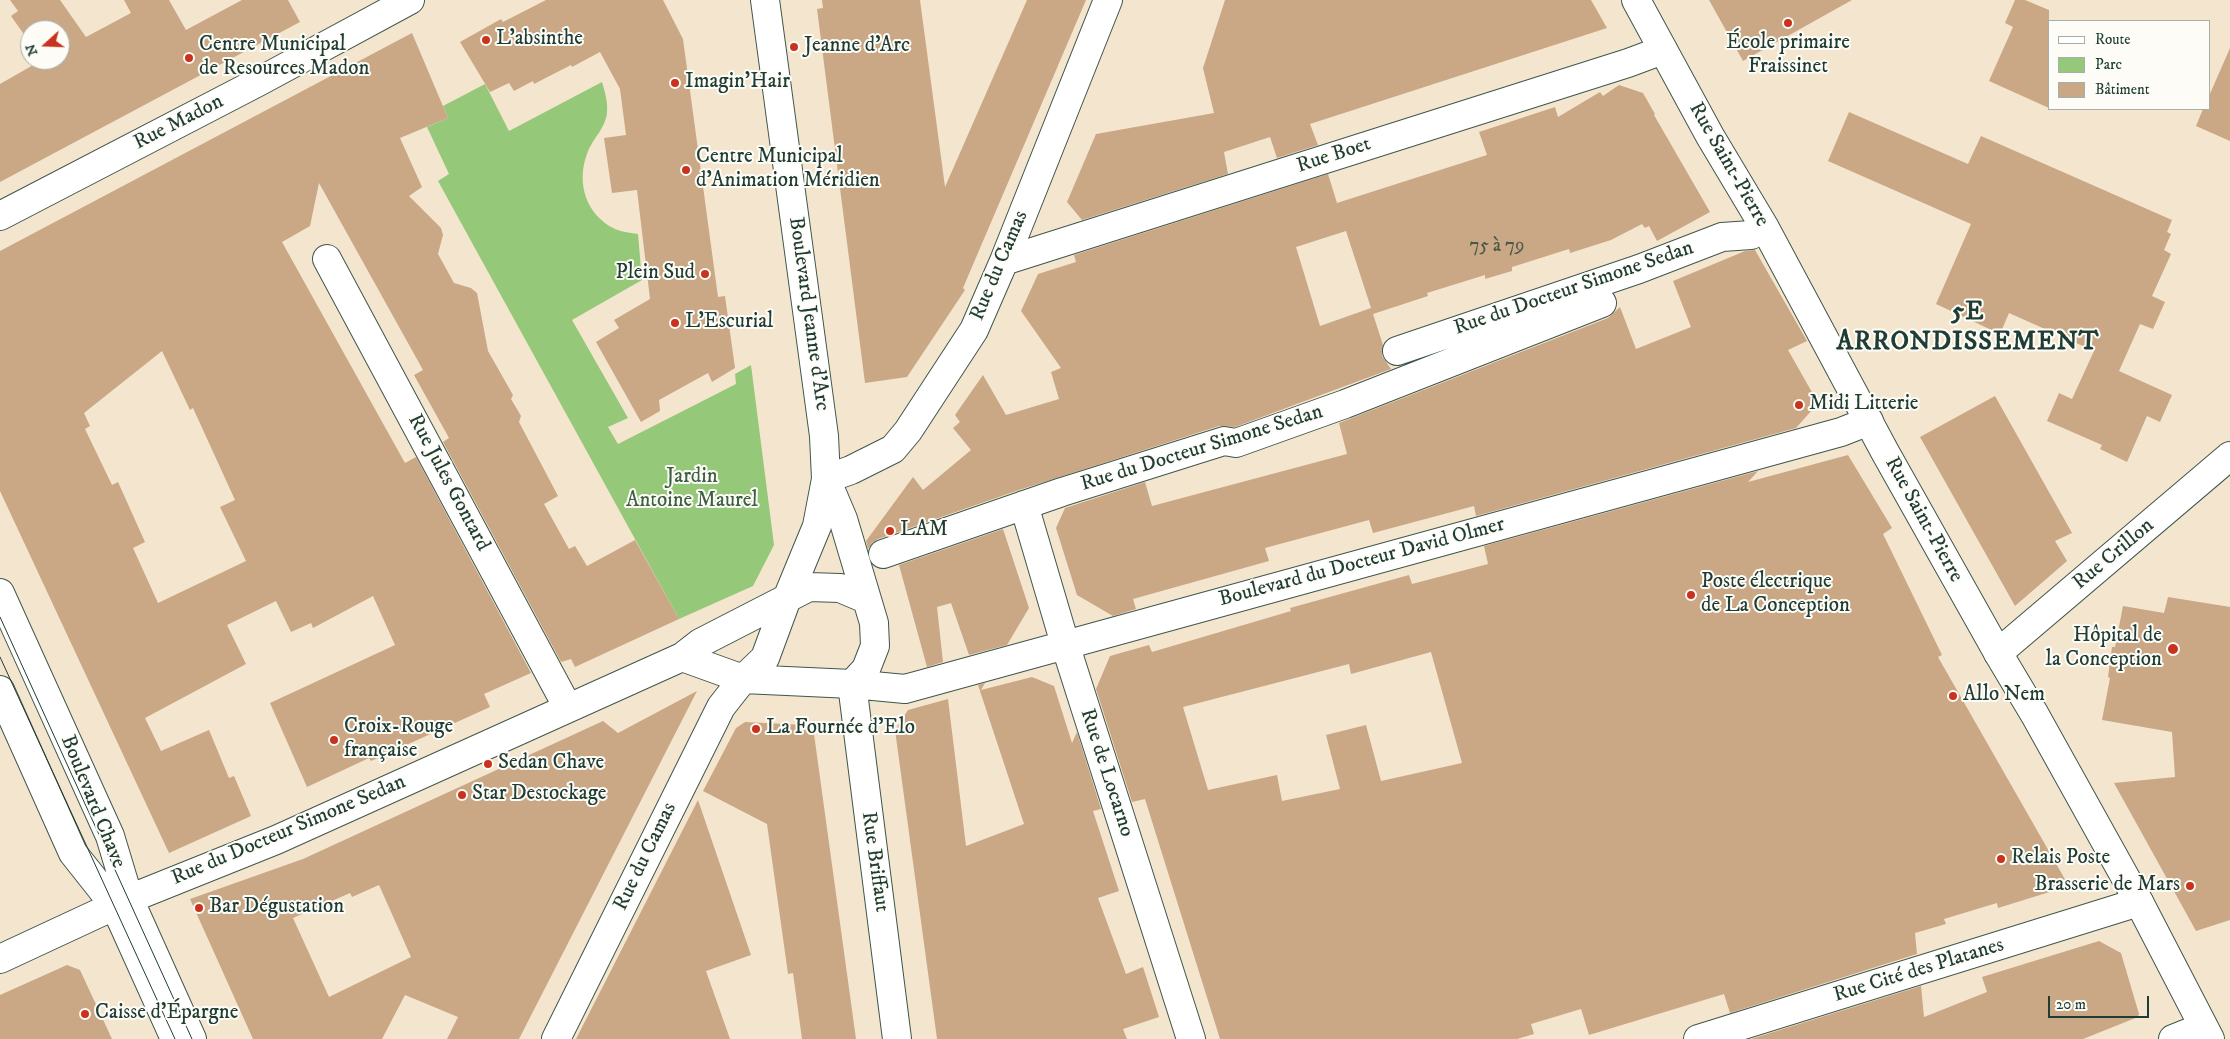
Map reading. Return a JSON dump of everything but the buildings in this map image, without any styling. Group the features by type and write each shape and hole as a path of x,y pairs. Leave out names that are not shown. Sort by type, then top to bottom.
{"street":[{"name":"Rue Madon","path":"0,216 260,81 410,0"},
{"name":"Boulevard Jeanne d'Arc","path":"765,0 823,428 826,479 817,526 786,601"},
{"name":"Rue du Camas","path":"826,479 851,470 893,449 905,435 974,330 1004,261 1108,0"},
{"name":"Rue Saint-Pierre","path":"1636,0 1740,188 1765,228 1869,421 1998,653 2035,715 2139,902 2204,1035"},
{"name":"Rue Boet","path":"1004,261 1618,66 1663,50"},
{"name":"Rue du Docteur Simone Sedan","path":"1397,350 1639,269 1722,236 1752,235"},
{"name":"Rue Jules Gontard","path":"327,259 568,708"},
{"name":"Rue du Docteur Simone Sedan","path":"883,554 1224,441 1236,443 1345,404 1602,303"},
{"name":"Boulevard du Docteur David Olmer","path":"743,679 852,684 905,689 1841,432 1869,421"},
{"name":"Rue Crillon","path":"1998,653 2230,456"},
{"name":"Boulevard Jeanne d'Arc","path":"826,479 843,520 874,623 875,646 866,669 852,684"},
{"name":"Rue de Locarno","path":"1024,506 1065,644 1191,1039"},
{"name":"Rue du Docteur Simone Sedan","path":"0,959 122,902 276,840 682,657 700,643 786,601 809,587 840,588 866,599"},
{"name":"Boulevard Chave","path":"0,593 110,836 122,902 175,1039"},
{"name":"Rue du Camas","path":"556,1039 721,707 743,679 765,658 786,601"},
{"path":"682,657 743,679"},
{"name":"Rue Briffaut","path":"852,684 897,1039"},
{"name":"Boulevard Chave","path":"0,690 73,853 122,902 192,1039"},
{"name":"Rue Cité des Platanes","path":"1698,1039 2139,902"},
{"path":"2173,1039 2204,1035"}],"green space":[{"name":"Jardin Antoine Maurel","path":"602,82 607,101 606,118 587,154 584,165 583,187 590,207 605,223 618,230 638,234 642,280 572,320 628,418 608,427 618,444 736,384 735,374 751,365 774,545 753,586 679,619 438,181 449,174 427,127 448,118 443,106 485,84 509,131"}],"tram line":[{"path":"0,617 192,1039"},
{"path":"0,657 175,1039"}],"place":[{"name":"École primaire Fraissinet","path":"1788,23"},
{"name":"L'absinthe","path":"486,40"},
{"name":"Jeanne d'Arc","path":"794,47"},
{"name":"Centre Municipal de Resources Madon","path":"189,58"},
{"name":"Imagin'Hair","path":"675,83"},
{"name":"Centre Municipal d'Animation Méridien","path":"686,170"},
{"name":"Plein Sud","path":"705,274"},
{"name":"L'Escurial","path":"675,323"},
{"name":"Midi Litterie","path":"1799,405"},
{"name":"LAM","path":"890,531"},
{"name":"Poste électrique de La Conception","path":"1691,595"},
{"name":"Hôpital de la Conception","path":"2173,649"},
{"name":"Allo Nem","path":"1953,696"},
{"name":"La Fournée d'Elo","path":"756,729"},
{"name":"Croix-Rouge française","path":"334,740"},
{"name":"Sedan Chave","path":"488,764"},
{"name":"Star Destockage","path":"462,795"},
{"name":"Relais Poste","path":"2001,859"},
{"name":"Brasserie de Mars","path":"2190,886"},
{"name":"Bar Dégustation","path":"199,908"},
{"name":"Caisse d'Épargne","path":"85,1014"}],"district":[{"name":"5E ARRONDISSEMENT","path":"1968,328"}]}
